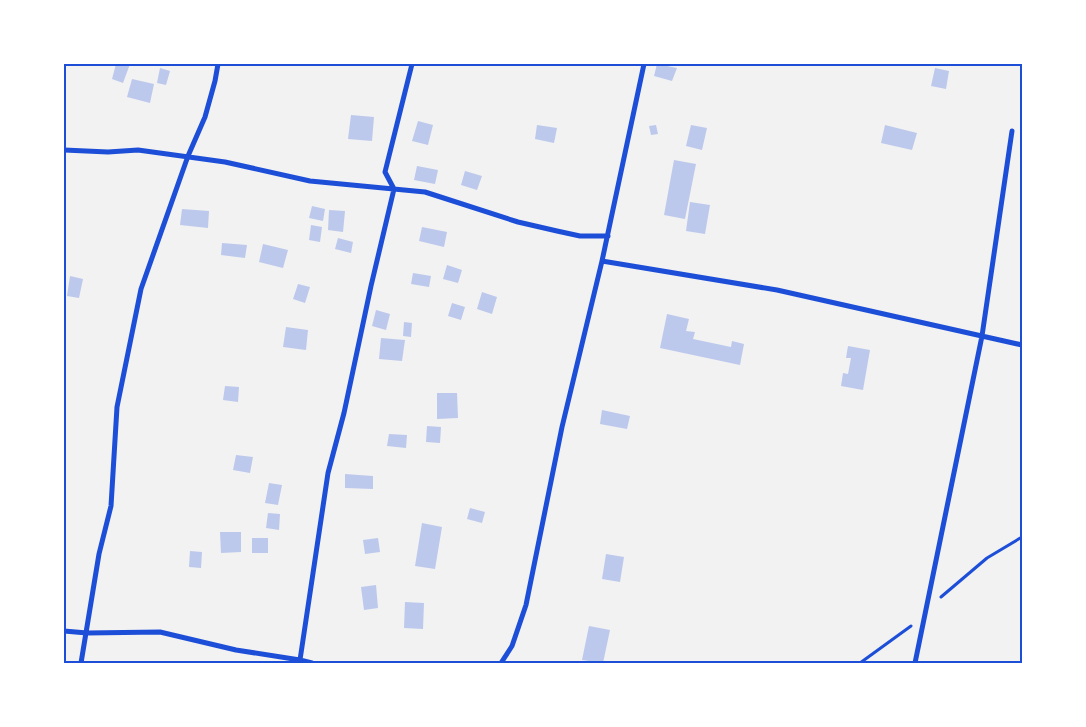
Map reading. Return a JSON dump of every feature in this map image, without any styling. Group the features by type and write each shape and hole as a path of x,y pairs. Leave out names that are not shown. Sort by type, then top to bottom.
{"street":[{"path":"81,663 99,554 111,506 117,407 141,289 188,156 205,117 218,64"},
{"path":"299,662 328,473 344,413 394,189 386,172 412,64"},
{"path":"501,663 512,646 526,605 562,427 608,236 644,64"},
{"path":"915,663 982,336 1012,131"},
{"path":"64,150 108,152 138,150 225,162 310,181 425,192 518,222 580,236 608,236"},
{"path":"602,261 777,290 1022,345"},
{"path":"64,631 87,633 160,632 236,650 312,663"}],"building":[{"path":"116,64 130,64 123,83 112,79"},
{"path":"657,64 677,68 672,81 654,76"},
{"path":"160,68 170,71 166,85 157,83"},
{"path":"935,68 949,71 946,89 931,86"},
{"path":"132,79 154,84 150,103 127,97"},
{"path":"351,115 374,117 372,141 348,139"},
{"path":"418,121 433,125 428,145 412,141"},
{"path":"537,125 557,128 554,143 535,139"},
{"path":"656,125 658,134 651,135 649,126"},
{"path":"691,125 707,128 702,150 686,146"},
{"path":"885,125 917,133 912,150 881,143"},
{"path":"674,160 696,164 685,219 664,215"},
{"path":"417,166 438,170 435,184 414,180"},
{"path":"465,171 482,176 477,190 461,185"},
{"path":"690,202 710,205 705,234 686,231"},
{"path":"312,206 325,209 323,221 309,218"},
{"path":"182,209 209,211 208,228 180,225"},
{"path":"329,210 345,211 343,232 328,230"},
{"path":"311,225 322,227 320,242 309,240"},
{"path":"422,227 447,232 444,247 419,241"},
{"path":"338,238 353,242 351,253 335,249"},
{"path":"222,243 247,245 245,258 221,255"},
{"path":"263,244 288,250 283,268 259,262"},
{"path":"447,265 462,270 458,283 443,279"},
{"path":"413,273 431,276 429,287 411,284"},
{"path":"70,276 83,279 79,298 67,296"},
{"path":"298,284 310,287 305,303 293,299"},
{"path":"482,292 497,297 492,314 477,309"},
{"path":"452,303 465,307 461,320 448,316"},
{"path":"376,310 390,314 386,330 372,326"},
{"path":"667,314 689,319 686,331 695,332 693,339 731,347 732,341 744,344 740,365 660,348"},
{"path":"404,322 412,323 411,337 403,336"},
{"path":"286,327 308,330 306,350 283,347"},
{"path":"381,338 405,340 402,361 379,359"},
{"path":"848,346 870,350 863,390 841,386 843,373 848,374 851,358 846,358"},
{"path":"225,386 239,387 238,402 223,400"},
{"path":"437,393 457,393 458,418 437,419"},
{"path":"602,410 630,416 627,429 600,424"},
{"path":"427,426 441,427 440,443 426,442"},
{"path":"389,434 407,435 406,448 387,446"},
{"path":"236,455 253,457 250,473 233,470"},
{"path":"345,474 373,476 373,489 345,488"},
{"path":"269,483 282,485 278,505 265,503"},
{"path":"470,508 485,512 482,523 467,519"},
{"path":"268,513 280,514 279,530 266,528"},
{"path":"422,523 442,527 435,569 415,566"},
{"path":"220,532 241,532 241,552 221,553"},
{"path":"252,538 268,538 268,553 252,553"},
{"path":"378,538 380,552 365,554 363,540"},
{"path":"190,551 202,552 201,568 189,567"},
{"path":"606,554 624,557 620,582 602,579"},
{"path":"376,585 378,608 364,610 361,587"},
{"path":"405,602 424,603 423,629 404,628"},
{"path":"589,626 610,630 603,663 582,660"}]}
